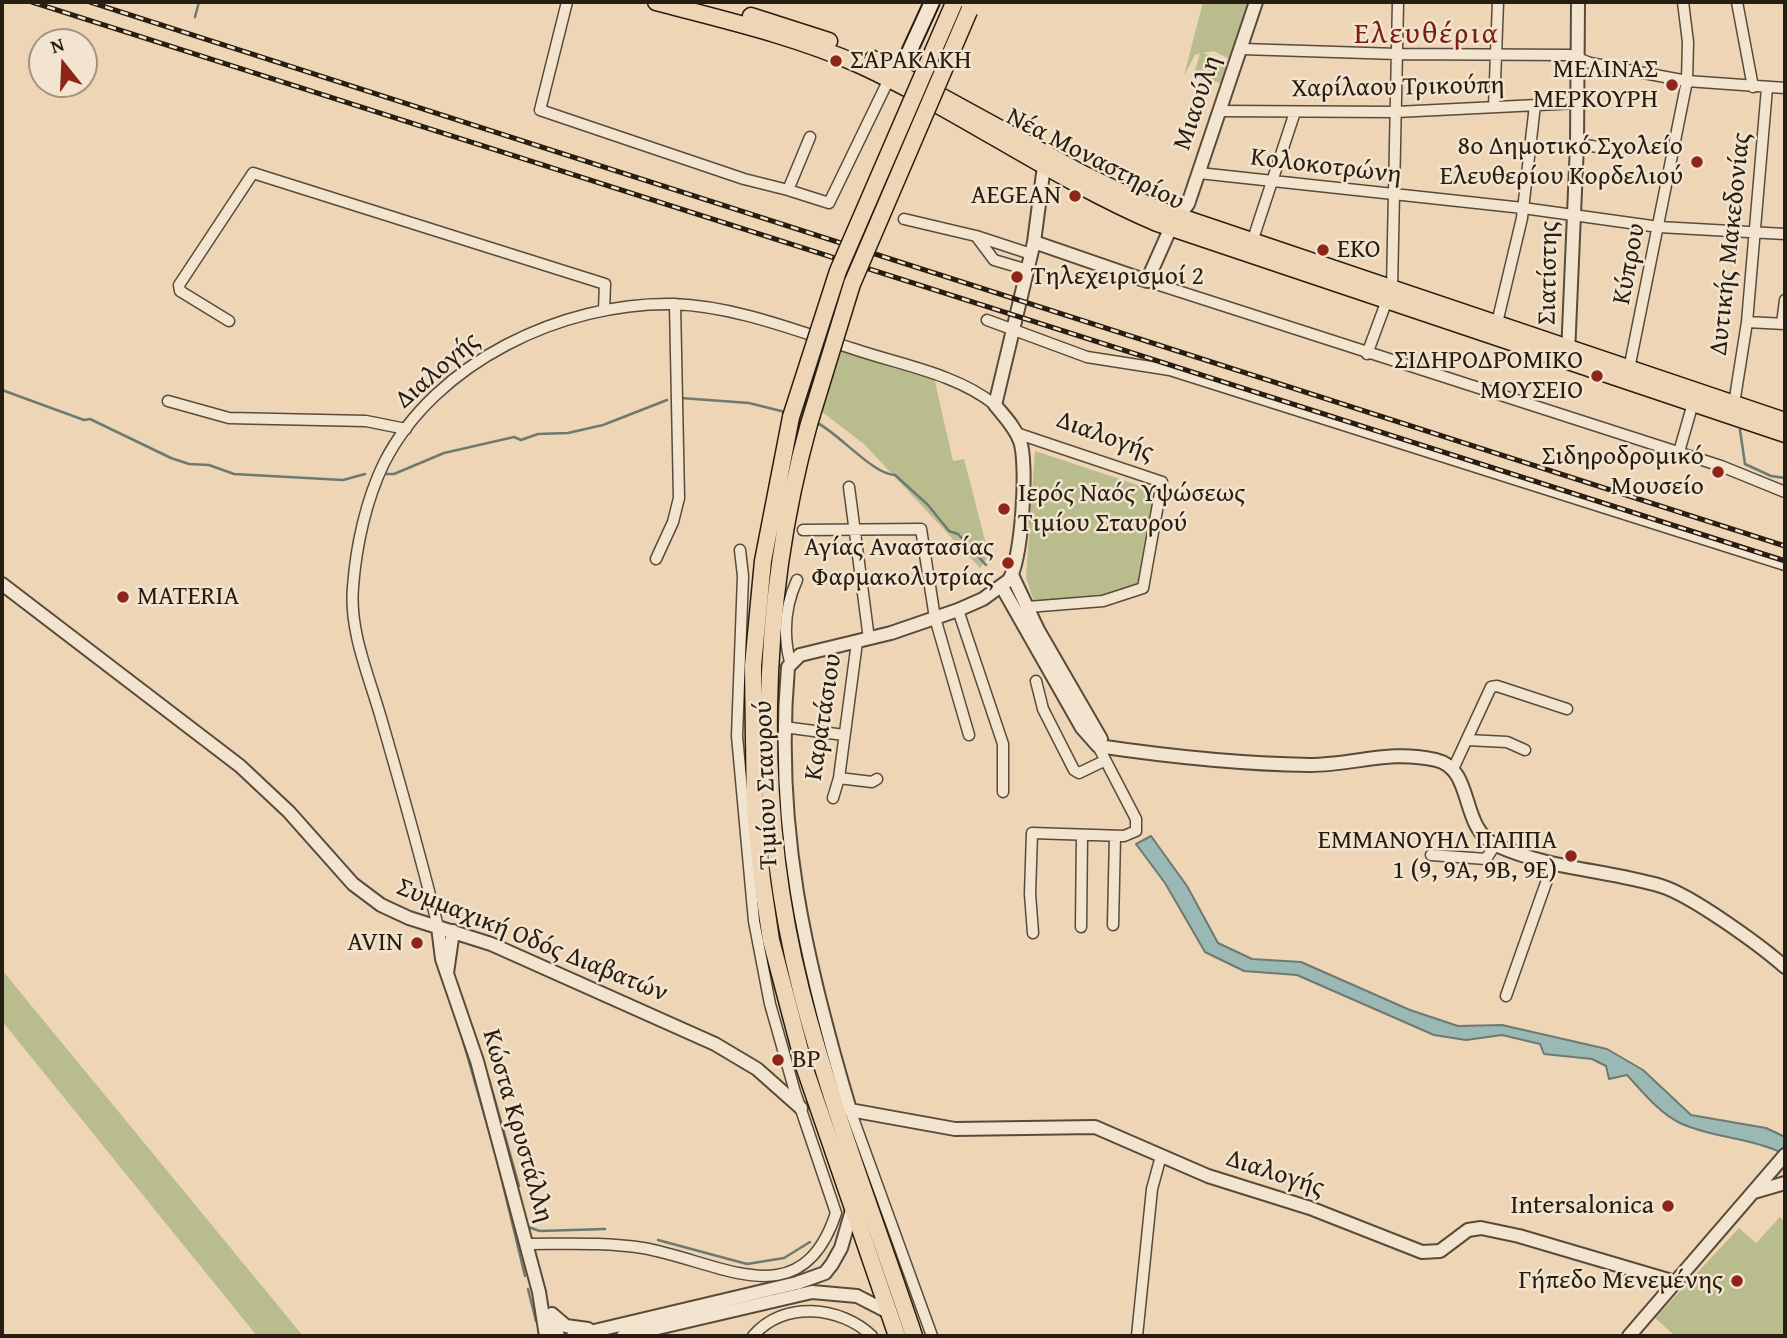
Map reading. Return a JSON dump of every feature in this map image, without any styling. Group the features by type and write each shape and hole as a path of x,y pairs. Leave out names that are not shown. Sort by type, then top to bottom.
{"main road":[{"name":"Νέα Μοναστηρίου","path":"656,2 794,40 894,75 1044,166 1116,205 1252,242 1389,294 1497,323 1523,339"},
{"name":"Νέα Μοναστηρίου","path":"697,2 801,31 894,75 1174,222 1523,339"},
{"path":"894,75 932,2"},
{"path":"897,1336 804,1069 771,940 755,812 752,711 762,561 791,417 817,329 838,271 954,2"},
{"path":"914,1336 804,1002 781,882 774,814 770,727 774,628 784,539 809,424 852,285 971,6"},
{"path":"1523,339 1693,403 1785,434"},
{"path":"1598,365 1629,369 1785,421"}],"street":[{"path":"567,2 540,110 744,179 829,203 894,75"},
{"name":"Μιαούλη","path":"1147,281 1174,222 1188,204 1256,2"},
{"path":"1367,354 1389,294 1398,2"},
{"path":"1494,107 1498,2"},
{"name":"Σιατίστης","path":"1568,355 1577,144 1578,2"},
{"name":"Κύπρου","path":"1629,369 1687,80 1688,42 1683,2"},
{"path":"1737,2 1753,87"},
{"path":"1242,48 1578,57 1590,63 1687,80 1785,88"},
{"name":"Δυτικής Μακεδονίας","path":"1734,404 1747,322 1767,88"},
{"name":"Χαρίλαου Τρικούπη","path":"1220,111 1396,112 1577,103"},
{"path":"1497,323 1523,208 1535,105"},
{"path":"1252,242 1295,112"},
{"path":"788,190 810,137"},
{"path":"1577,144 1620,150"},
{"path":"1033,933 1030,894 1032,833 1115,836 1131,834 1137,826 1104,761 1105,747 1012,575 1023,487 1023,453 1016,433 995,405 1033,248 1044,166"},
{"path":"229,321 180,291 179,285 253,173 605,284 604,310"},
{"name":"Κολοκοτρώνη","path":"1199,173 1523,208 1659,227 1785,234"},
{"path":"904,219 1033,248 1147,281 1367,354 1679,452 1785,492"},
{"path":"976,236 994,260 1028,270"},
{"path":"1747,322 1784,324 1785,300"},
{"path":"656,559 673,522 679,498 676,304"},
{"name":"Διαλογής","path":"438,927 352,611 359,543 370,499 385,461 406,429 449,386 494,351 542,328 604,310 676,304 720,309 804,333 958,383 995,405"},
{"path":"987,320 1013,332 1087,357 1170,370 1785,565"},
{"path":"168,401 229,418 366,421 406,429"},
{"path":"1679,452 1693,403"},
{"name":"Διαλογής","path":"1016,433 1162,482 1143,588 1103,601 1028,607"},
{"name":"Καρατάσιου","path":"833,798 839,778 844,734 863,640 856,531 849,487"},
{"path":"803,530 921,529 935,618 970,735"},
{"path":"526,1244 615,1244 648,1249 747,1276 770,1277 788,1273 801,1266 825,1242 836,1213 770,1004 754,921 737,736 743,576 740,550"},
{"name":"Τιμίου Σταυρού","path":"850,1110 813,985 788,842 784,727 790,662 800,655 863,640 958,610 1002,587 1012,575"},
{"path":"790,662 786,643 787,607 797,580"},
{"name":"Συμμαχική Οδός Διαβατών","path":"2,584 246,771 289,812 363,894 388,909 491,944 723,1047 764,1074 801,1108"},
{"path":"1002,587 1082,728 1105,747 1310,765 1393,755 1434,759 1454,767"},
{"path":"958,610 1003,744 1003,792"},
{"path":"1036,681 1043,709 1074,770 1079,773 1104,761"},
{"path":"1567,709 1493,686 1454,767 1477,830 1495,845 1553,863 1671,890 1785,967"},
{"path":"784,727 844,734"},
{"path":"1466,740 1507,742 1525,750"},
{"path":"839,778 872,782 877,779"},
{"path":"1081,927 1082,835"},
{"path":"1113,925 1115,836"},
{"path":"1431,855 1486,859 1495,845"},
{"path":"1506,996 1553,863"},
{"name":"Κώστα Κρυστάλλη","path":"438,927 440,949 477,1061 540,1292 546,1336"},
{"name":"Κώστα Κρυστάλλη","path":"447,973 453,931"},
{"path":"850,1110 932,1336"},
{"name":"Διαλογής","path":"850,1110 955,1129 1089,1126 1110,1132 1161,1156 1249,1191 1310,1208 1422,1252 1440,1251 1468,1230 1481,1228 1530,1239 1675,1282"},
{"path":"1138,1336 1152,1189 1161,1156"},
{"path":"1753,1192 1785,1183 1780,1164"},
{"path":"1629,1336 1780,1164"},
{"path":"573,1336 797,1283 825,1273 841,1248 852,1210"},
{"name":"Κώστα Κρυστάλλη","path":"540,1292 552,1314 558,1336"},
{"path":"623,1336 812,1292 858,1296 888,1312"},
{"path":"753,1336 775,1320 800,1311 833,1312 853,1321 872,1336"},
{"path":"552,1314 575,1329 613,1327"}],"green space":[{"path":"1203,2 1252,2 1233,61 1214,51 1203,53 1230,62 1223,84 1194,75 1200,53 1195,55 1184,76"},
{"path":"843,346 933,373 953,461 964,459 989,556 980,568 864,444 822,412"},
{"path":"1035,451 1156,491 1141,587 1091,599 1034,602 1026,577"},
{"path":"2,970 303,1336 257,1336 2,1021"},
{"name":"Γήπεδο Μενεμένης","path":"1780,1217 1785,1222 1785,1336 1675,1336 1655,1318 1739,1228 1756,1243"}],"water":[{"path":"1151,836 1187,886 1218,943 1252,959 1301,962 1410,1010 1458,1026 1502,1025 1607,1049 1643,1070 1691,1115 1766,1128 1785,1137 1785,1146 1780,1152 1680,1123 1658,1108 1627,1075 1609,1079 1606,1066 1592,1059 1544,1054 1540,1044 1502,1035 1466,1040 1434,1035 1297,975 1244,971 1205,952 1165,883 1136,844"}],"waterway":[{"path":"195,17 199,2"},
{"path":"2,390 84,420 90,419 189,464 209,465 234,474 343,480 365,474"},
{"path":"681,398 749,403 785,412"},
{"path":"385,474 394,474 444,453 514,437 521,440 538,434 568,433 603,425 667,400"},
{"path":"814,421 876,468 895,475 928,505 949,531 958,534 986,565"},
{"name":"Διαλογής","path":"1740,430 1745,464 1771,476 1785,478"},
{"path":"459,1027 495,1152"},
{"path":"489,1079 519,1186"},
{"path":"498,1164 525,1276"},
{"path":"528,1227 540,1231 605,1229"},
{"path":"658,1240 747,1264 784,1258 810,1242"},
{"path":"528,1289 536,1321"}],"railway":[{"path":"32,2 1785,561"},
{"path":"90,2 1785,546"}],"place":[{"name":"ΣΑΡΑΚΑΚΗ","path":"836,61"},
{"name":"ΜΕΛΙΝΑΣ ΜΕΡΚΟΥΡΗ","path":"1672,85"},
{"name":"8ο Δημοτικό Σχολείο Ελευθερίου Κορδελιού","path":"1697,162"},
{"name":"AEGEAN","path":"1075,196"},
{"name":"EKO","path":"1323,250"},
{"name":"Τηλεχειρισμοί 2","path":"1017,277"},
{"name":"ΣΙΔΗΡΟΔΡΟΜΙΚΟ ΜΟΥΣΕΙΟ","path":"1597,376"},
{"name":"Σιδηροδρομικό Μουσείο","path":"1718,472"},
{"name":"Ιερός Ναός Υψώσεως Τιμίου Σταυρού","path":"1004,509"},
{"name":"Αγίας Αναστασίας Φαρμακολυτρίας","path":"1008,563"},
{"name":"MATERIA","path":"123,597"},
{"name":"ΕΜΜΑΝΟΥΗΛ ΠΑΠΠΑ 1 (9, 9Α, 9Β, 9Ε)","path":"1571,856"},
{"name":"AVIN","path":"417,943"},
{"name":"BP","path":"778,1060"},
{"name":"Intersalonica","path":"1668,1206"},
{"name":"Γήπεδο Μενεμένης","path":"1737,1281"}],"district":[{"name":"Ελευθέρια","path":"1427,35"}]}
